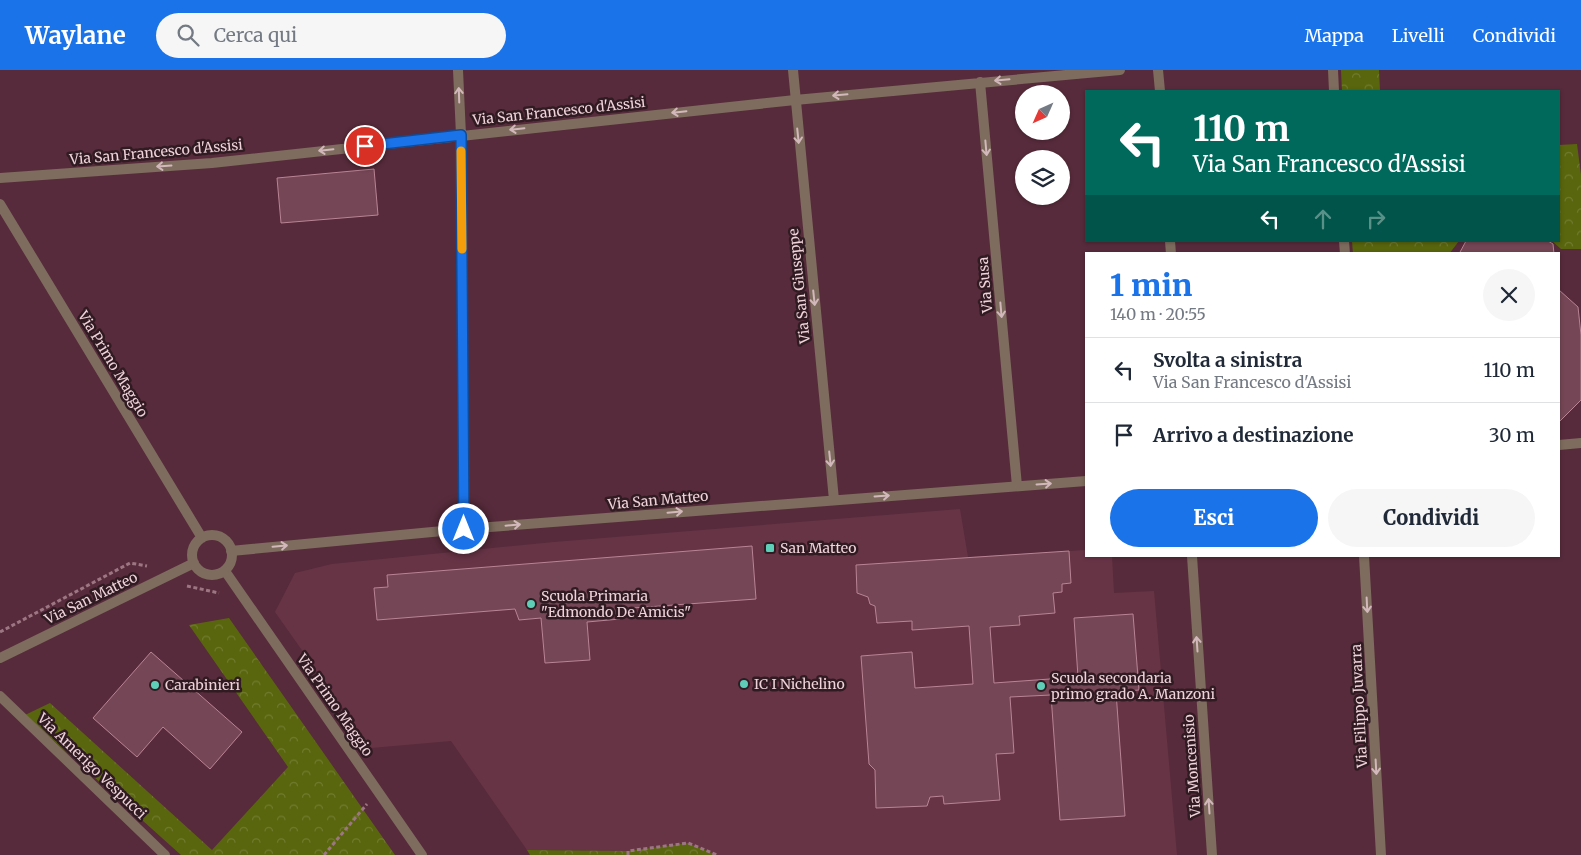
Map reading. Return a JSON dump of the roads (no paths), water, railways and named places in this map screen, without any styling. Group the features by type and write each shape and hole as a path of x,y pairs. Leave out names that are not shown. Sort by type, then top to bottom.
{"street":[{"path":"458,70 461,135 464,529"},
{"name":"Via San Giuseppe","path":"792,70 834,500"},
{"name":"Via San Francesco d'Assisi","path":"0,178 212,163 795,100 1120,70"},
{"path":"1158,70 1160,90"},
{"path":"1332,70 1334,90"},
{"name":"Via Susa","path":"980,82 1016,486"},
{"name":"Via Primo Maggio","path":"0,204 202,538"},
{"path":"1560,445 1581,443"},
{"name":"Via San Matteo","path":"232,551 464,529 1085,481"},
{"path":"211,535 219,536 226,541 232,551 230,565 224,571 211,575 204,573 194,563 194,549 202,538 211,535"},
{"name":"Via Moncenisio","path":"1192,557 1212,855"},
{"name":"Via Filippo Juvarra","path":"1364,557 1382,855"},
{"name":"Via San Matteo","path":"0,658 194,563"},
{"name":"Via Primo Maggio","path":"224,571 422,855"},
{"name":"Via Amerigo Vespucci","path":"0,696 165,855"}],"place":[{"name":"San Matteo","path":"770,548"},
{"name":"Scuola Primaria \"Edmondo De Amicis\"","path":"531,604"},
{"name":"IC I Nichelino","path":"744,684"},
{"name":"Carabinieri","path":"155,685"},
{"name":"Scuola secondaria primo grado A. Manzoni","path":"1041,686"}]}
